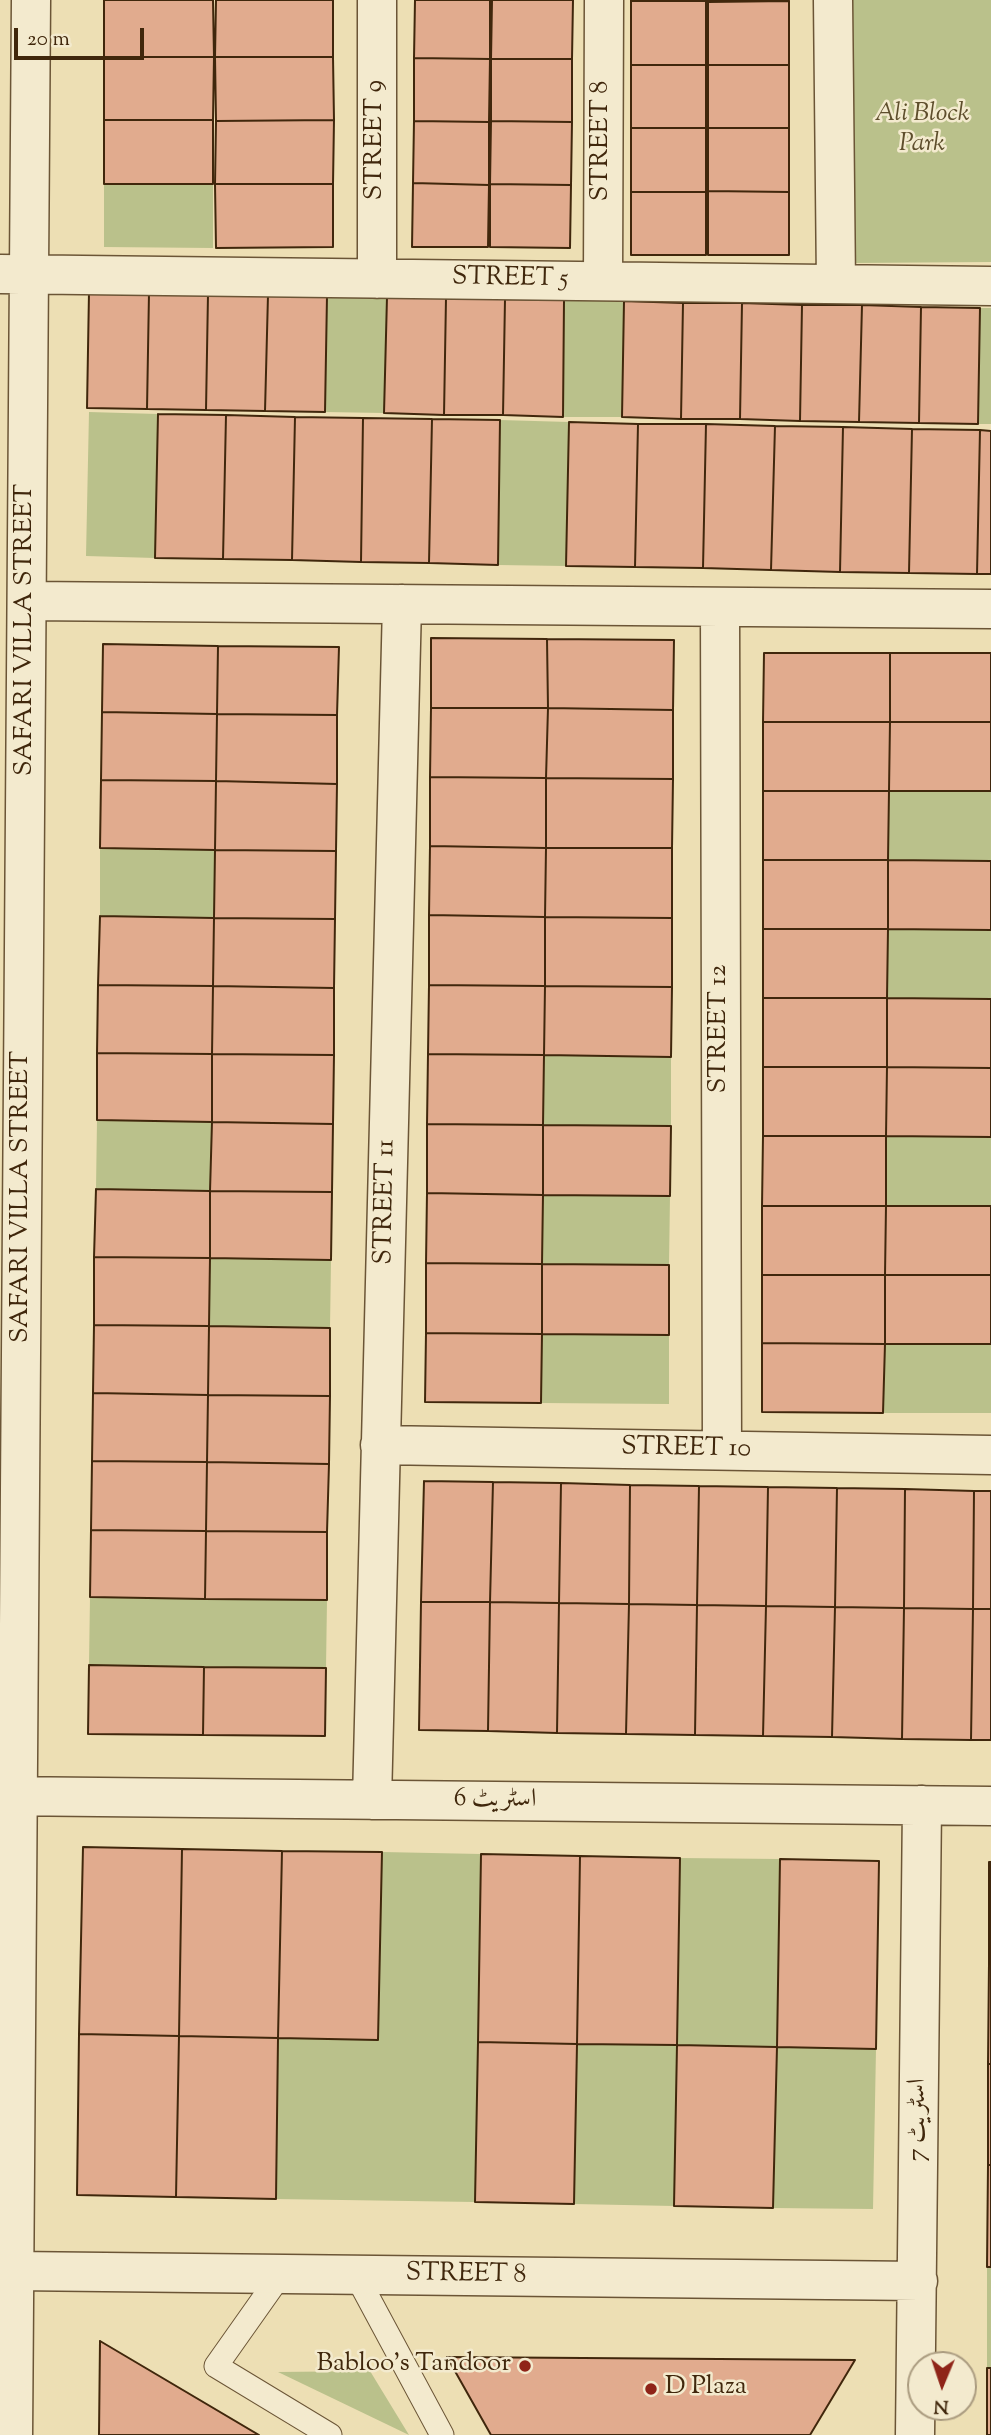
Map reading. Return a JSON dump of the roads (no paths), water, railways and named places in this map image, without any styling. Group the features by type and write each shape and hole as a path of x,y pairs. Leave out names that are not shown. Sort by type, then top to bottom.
{"street":[{"name":"SAFARI VILLA STREET","path":"13,2435 9,1796 27,601 14,513 15,275 32,0"},
{"name":"STREET 9","path":"377,0 377,279"},
{"name":"STREET 8","path":"603,281 604,0"},
{"path":"833,0 836,284"},
{"name":"STREET 5","path":"15,275 991,286"},
{"path":"27,601 991,609"},
{"name":"STREET 11","path":"372,1800 402,604"},
{"name":"STREET 12","path":"720,607 722,1450"},
{"name":"STREET 10","path":"380,1445 991,1455"},
{"name":"اسٹریٹ 6","path":"9,1796 991,1806"},
{"name":"اسٹریٹ 7","path":"915,2435 922,1805"},
{"name":"STREET 8","path":"14,2272 918,2281"}],"lane":[{"path":"281,2274 216,2366 330,2435"},
{"path":"356,2275 442,2435"}],"place":[{"name":"Babloo's Tandoor","path":"525,2366"},
{"name":"D Plaza","path":"651,2389"}],"park label":[{"name":"Ali Block Park","path":"922,131"}]}
